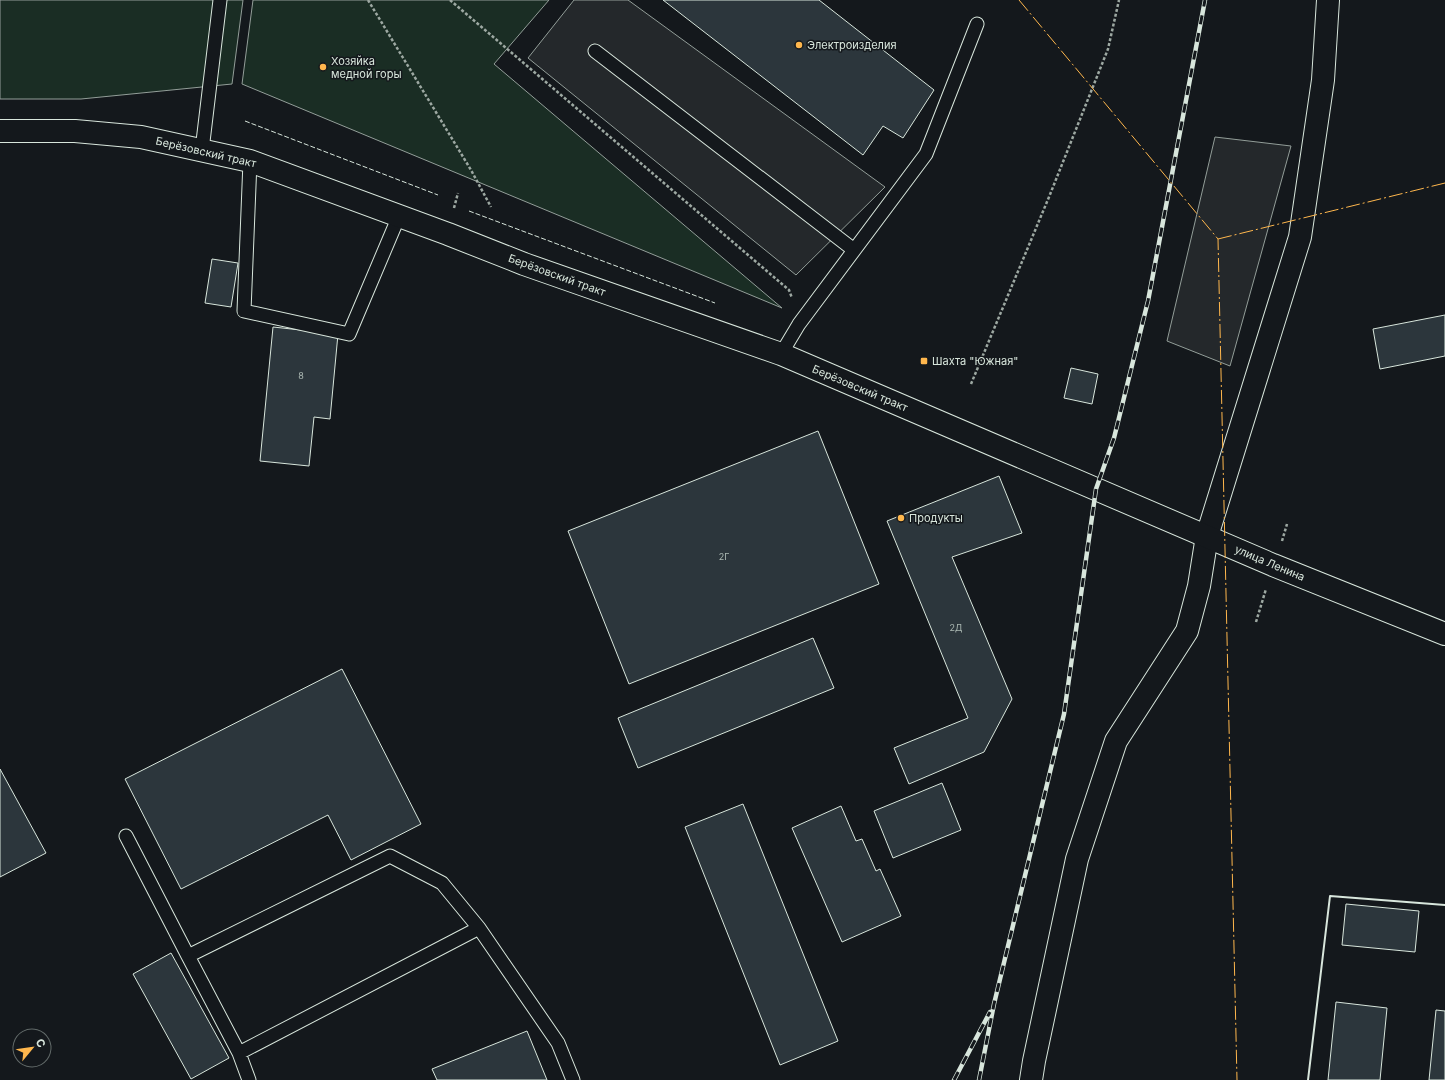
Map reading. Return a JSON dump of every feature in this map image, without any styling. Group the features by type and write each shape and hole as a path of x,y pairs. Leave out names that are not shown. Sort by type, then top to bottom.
{"main road":[{"path":"1031,1080 1077,859 1116,741 1187,631 1199,586 1207,536 1300,237 1323,80 1328,0"},
{"name":"Берёзовский тракт","path":"0,131 75,131 141,137 250,161 524,264 781,354 1096,489"},
{"name":"улица Ленина","path":"1096,489 1273,566 1445,634"}],"lane":[{"path":"202,150 220,0"},
{"path":"781,354 799,324 926,154 977,24"},
{"path":"595,51 854,250"},
{"path":"250,161 244,311 349,334 399,216"},
{"path":"126,836 239,1053 249,1080"},
{"path":"188,956 390,856 442,883 479,928 558,1043 573,1080"},
{"path":"239,1053 479,928"}],"path":[{"path":"368,0 471,170 491,207"},
{"path":"450,0 789,290 799,324"},
{"path":"971,384 1049,197 1108,49 1119,0"}],"green space":[{"path":"0,0 243,0 232,84 81,99 0,99"},
{"path":"253,0 549,0 494,64 782,308 242,84"}],"shaded area":[{"path":"574,0 628,0 885,187 796,275 528,58"},
{"path":"1215,137 1291,146 1230,366 1167,341"}],"building":[{"name":"Электроизделия","path":"663,0 819,0 934,90 903,138 883,126 863,155"},
{"path":"212,259 238,263 231,307 205,303"},
{"path":"1445,315 1445,356 1380,369 1373,329"},
{"path":"273,327 338,334 330,419 314,417 309,466 260,461"},
{"path":"1071,368 1098,374 1092,404 1064,398"},
{"path":"818,431 879,584 629,684 568,531"},
{"path":"999,476 1022,533 952,557 1012,699 984,752 909,784 894,748 968,718 887,521"},
{"path":"813,638 834,688 638,768 618,718"},
{"path":"342,669 421,824 351,860 328,815 181,889 125,779"},
{"path":"0,769 46,853 0,877"},
{"path":"942,783 961,830 893,858 874,811"},
{"path":"743,804 838,1041 780,1065 685,827"},
{"path":"841,806 856,841 862,839 876,871 880,869 901,916 842,942 792,828"},
{"path":"1346,904 1419,911 1415,952 1342,945"},
{"path":"171,953 229,1058 191,1079 133,974"},
{"path":"1336,1002 1387,1008 1380,1080 1328,1080"},
{"path":"1436,1010 1445,1011 1445,1080 1429,1080"},
{"path":"527,1031 547,1080 437,1080 432,1069"}],"railway":[{"path":"979,1080 994,1004 1064,714 1096,489 1114,438 1148,301 1205,0"},
{"path":"954,1080 990,1012"}],"fence":[{"path":"245,121 438,195"},
{"path":"469,211 715,303"}],"wall":[{"path":"1308,1080 1330,896 1445,905"}],"power":[{"path":"1019,0 1218,239 1237,1080"},
{"path":"1218,239 1445,183"}],"place":[{"name":"Электроизделия","path":"799,45"},
{"name":"Хозяйка медной горы","path":"323,67"},
{"name":"Шахта \"Южная\"","path":"924,361"},
{"name":"Продукты","path":"901,518"}]}
